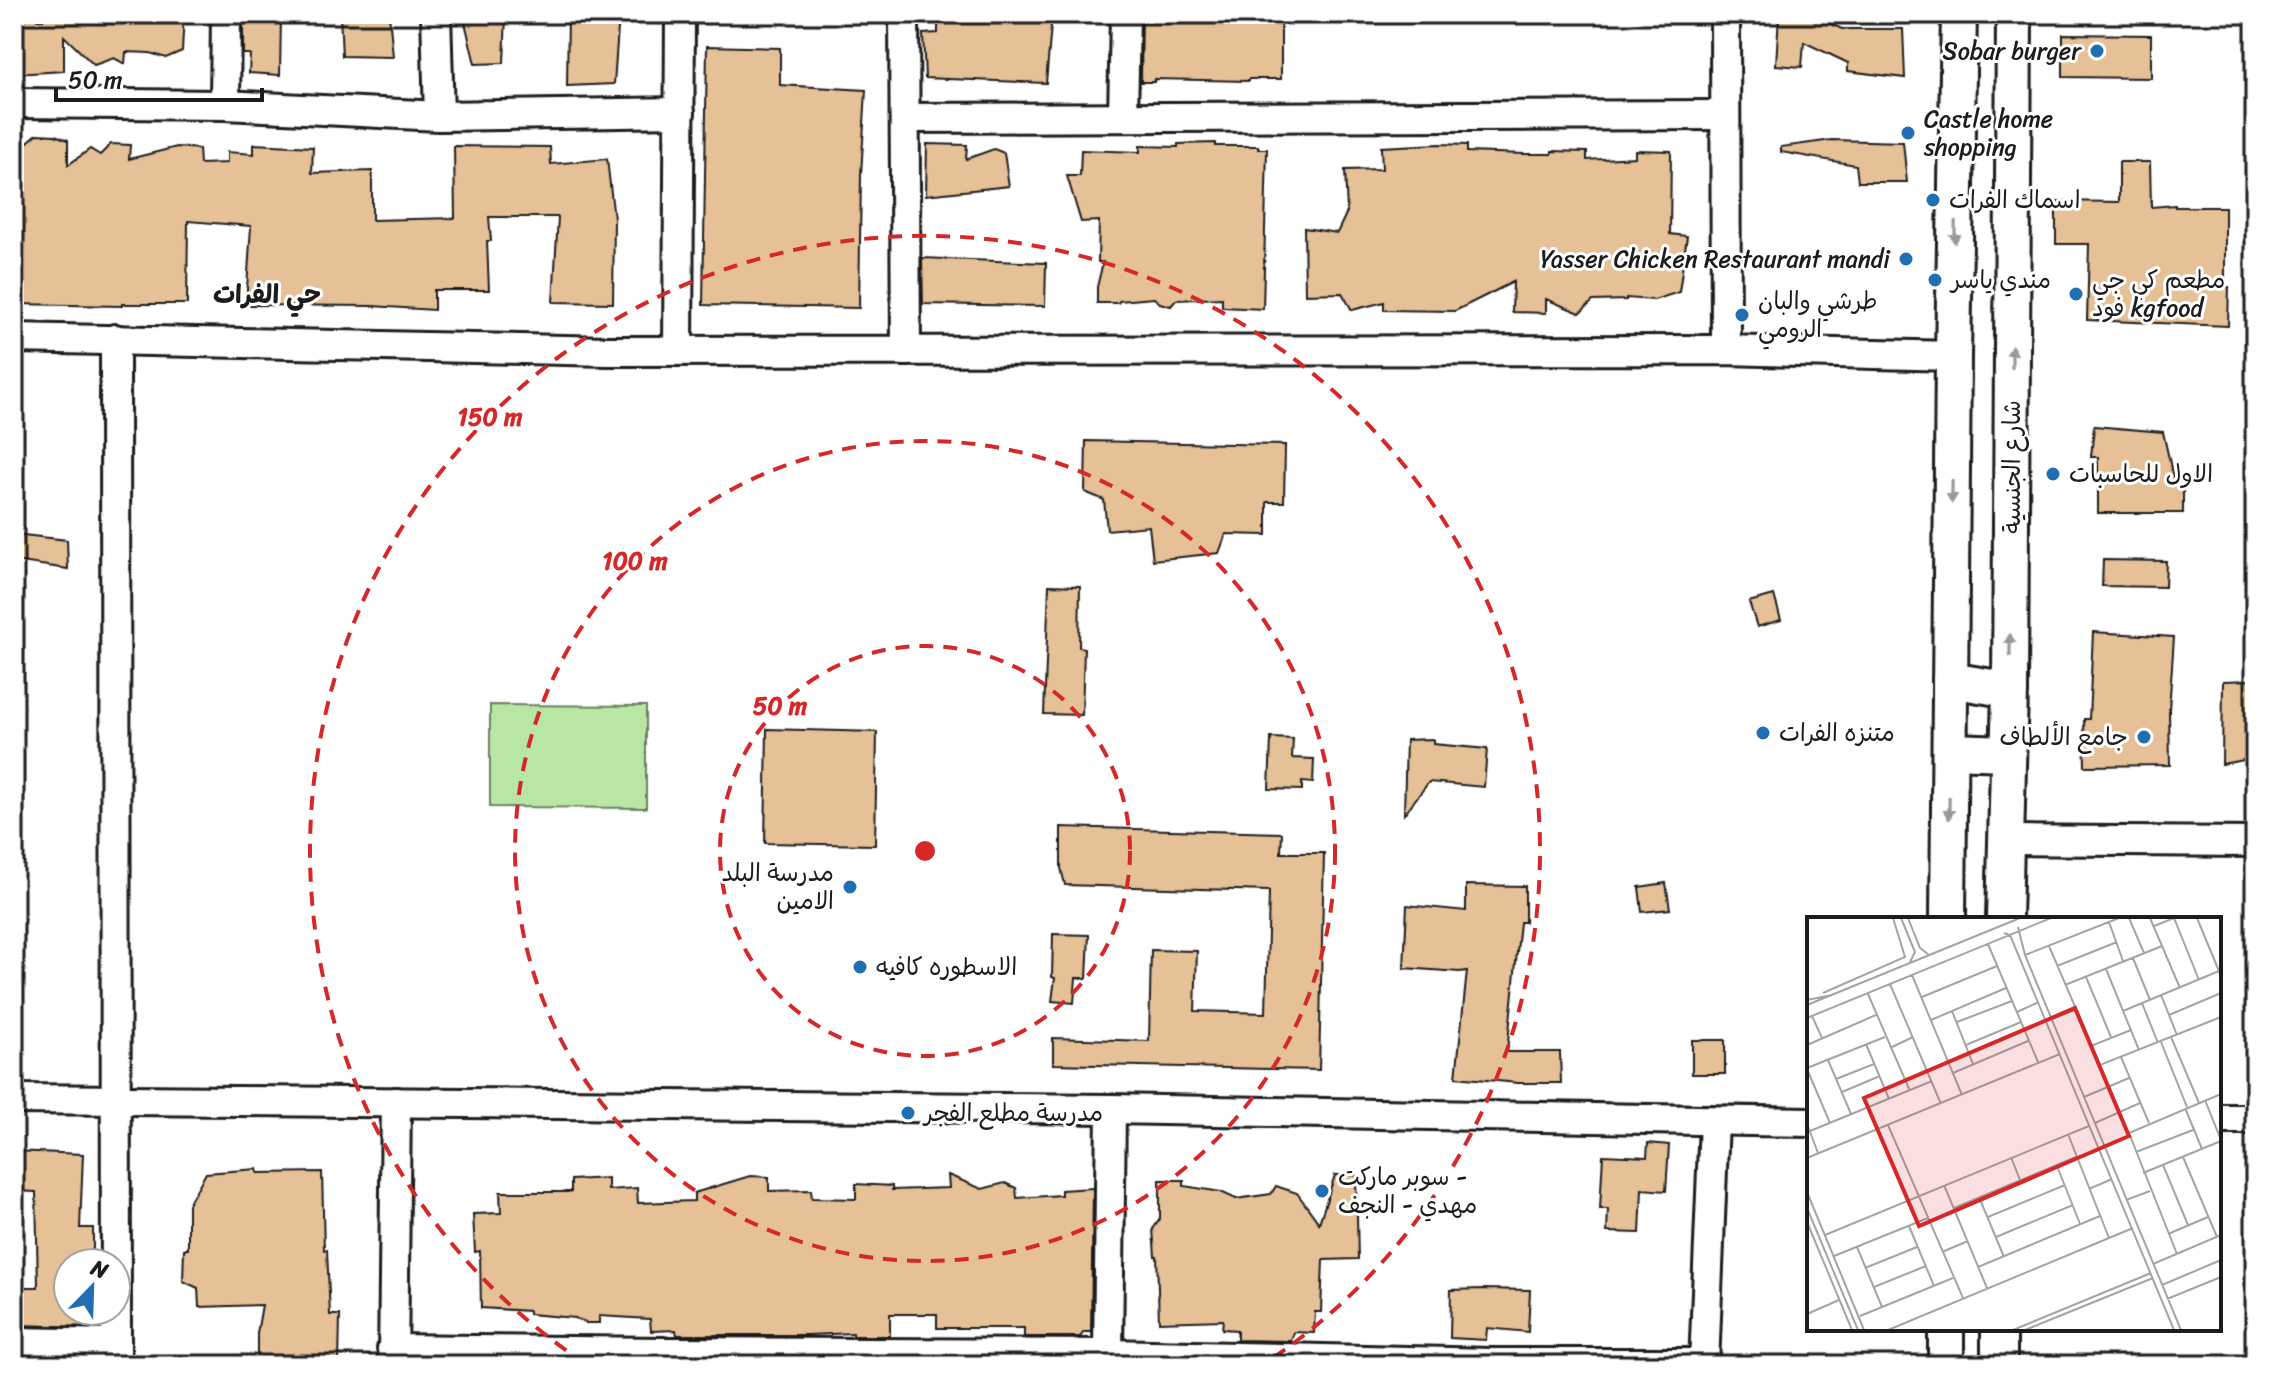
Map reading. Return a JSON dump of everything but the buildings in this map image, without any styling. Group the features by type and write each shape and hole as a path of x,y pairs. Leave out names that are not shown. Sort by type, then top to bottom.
{"main road":[{"path":"1948,917 1959,14"},
{"name":"شارع الجنسية","path":"2004,917 2010,690 2014,14"},
{"path":"1950,680 2010,690"},
{"path":"1950,751 2008,753"},
{"path":"1946,1331 1946,1365"},
{"path":"1999,1331 1999,1365"}],"street":[{"path":"225,105 226,14"},
{"path":"436,14 439,116"},
{"path":"678,351 680,14"},
{"path":"904,14 906,351"},
{"path":"1123,117 1125,14"},
{"path":"1725,14 1726,350"},
{"path":"14,103 225,105 439,116 680,112"},
{"path":"905,118 1725,115"},
{"path":"14,338 678,351 1726,350 1953,356"},
{"path":"14,1342 116,1354 115,339"},
{"path":"2005,840 2255,842"},
{"path":"14,1099 1111,1109 1807,1122"},
{"path":"396,1102 392,1357 666,1359 1108,1354 1492,1364 1704,1364 1714,1121"},
{"path":"1108,1354 1111,1109"},
{"path":"2221,1119 2255,1119"}],"green space":[{"path":"490,705 646,706 646,808 490,807"}],"place":[{"name":"Sobar burger","path":"2097,51"},
{"name":"Castle home shopping","path":"1908,133"},
{"name":"اسماك الفرات","path":"1933,200"},
{"name":"Yasser Chicken Restaurant mandi","path":"1906,259"},
{"name":"مندي ياسر","path":"1935,280"},
{"name":"مطعم کي جي فود kgfood","path":"2076,294"},
{"name":"طرشي والبان الرومي","path":"1742,315"},
{"name":"الاول للحاسبات","path":"2053,474"},
{"name":"متنزه الفرات","path":"1763,733"},
{"name":"جامع الألطاف","path":"2144,737"},
{"name":"مدرسة البلد الامين","path":"850,887"},
{"name":"الاسطوره كافيه","path":"860,967"},
{"name":"مدرسة مطلع الفجر","path":"908,1113"},
{"name":"سوبر ماركت - مهدي - النجف","path":"1322,1191"}],"district":[{"name":"حي الفرات","path":"267,294"}]}
